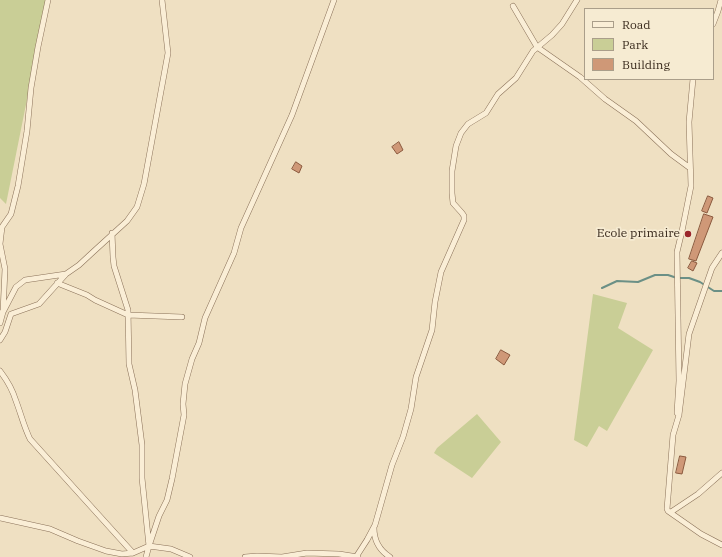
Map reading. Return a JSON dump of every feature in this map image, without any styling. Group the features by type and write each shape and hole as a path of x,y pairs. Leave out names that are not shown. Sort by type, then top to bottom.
{"street":[{"path":"0,323 5,268 0,244 2,227 11,214 18,186 31,88 48,0"},
{"path":"0,340 5,332 11,314 39,304 66,274 79,265 112,233 127,221 137,207 144,184 168,53 162,0"},
{"path":"146,557 172,478 183,421 185,384 192,359 199,343 205,318 234,253 242,228 292,115 334,0"},
{"path":"390,557 384,553 377,544 374,535 375,526 392,465 403,437 411,409 416,377 432,330 435,302 441,272 464,220 464,216 453,203 452,171 456,146 461,133 468,124 486,113 498,94 516,78 533,51 552,35 562,24 577,0"},
{"path":"714,21 721,0"},
{"path":"513,6 537,47 580,77 605,99 636,121 671,154 690,168"},
{"path":"679,415 677,413 679,381 677,252 691,186 689,122 693,80"},
{"path":"112,233 113,258 128,310 129,364 135,390 142,445 142,478 150,546"},
{"path":"722,253 712,268 689,334 679,415 672,435 667,509 668,512 701,534 722,545"},
{"path":"2,312 16,287 25,280 66,274"},
{"path":"57,283 87,295 128,315 182,316"},
{"path":"0,371 6,379 16,400 30,439 133,553"},
{"path":"668,512 671,512 698,494 722,473"},
{"path":"0,518 50,529 106,551 122,554 133,553 150,546 171,549 190,557"},
{"path":"245,557 282,557 307,553 339,554 357,557 375,526"}],"green space":[{"path":"0,0 47,0 6,204 0,198"},
{"path":"593,294 627,303 618,328 653,350 607,431 599,426 587,447 574,440"},
{"path":"477,414 501,442 472,478 434,453 437,448"}],"building":[{"path":"399,142 403,150 397,154 392,147"},
{"path":"296,162 302,166 299,173 292,169"},
{"path":"708,196 713,198 707,213 702,211"},
{"path":"704,214 713,217 696,261 689,259"},
{"path":"692,261 697,263 693,271 688,268"},
{"path":"501,350 510,355 504,365 496,359"},
{"path":"680,456 686,457 682,474 676,473"}],"waterway":[{"path":"602,288 617,281 638,282 655,275 668,275 677,278 689,278 700,282 714,291 722,291"}],"place":[{"name":"Ecole primaire","path":"688,234"}]}
